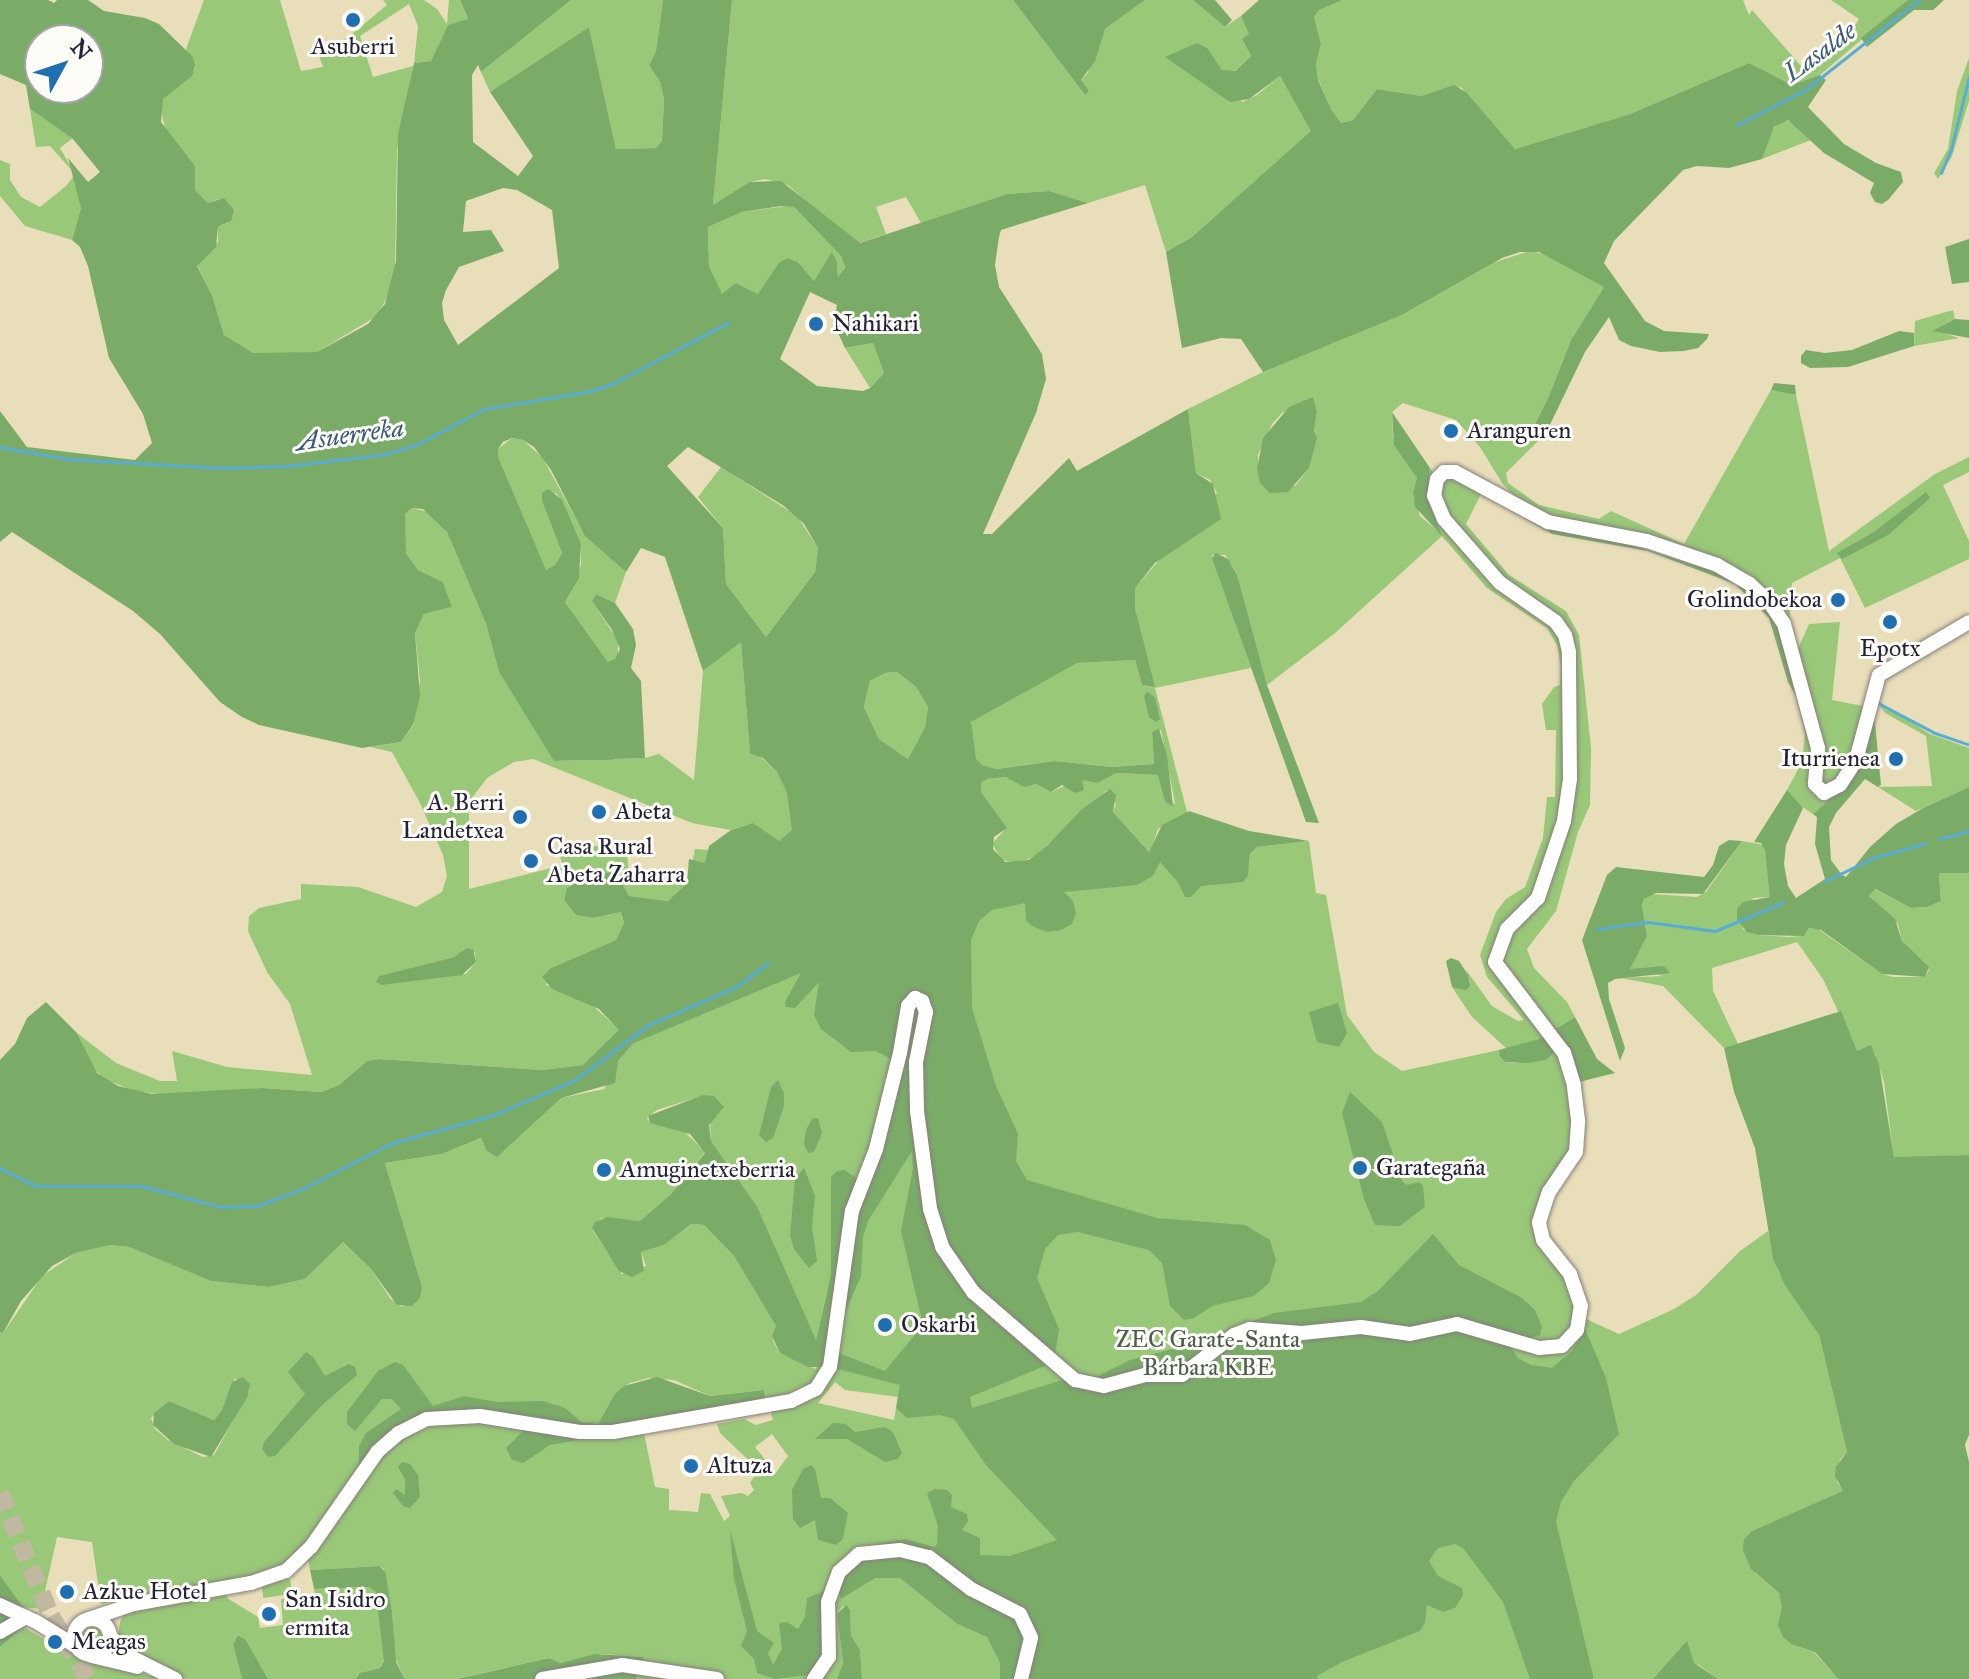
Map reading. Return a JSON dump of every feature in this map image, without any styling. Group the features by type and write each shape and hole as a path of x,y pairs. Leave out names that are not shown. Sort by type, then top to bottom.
{"street":[{"path":"0,1630 31,1619 63,1627 134,1604 251,1583 289,1569 311,1547 378,1451 399,1433 427,1419 480,1416 580,1432 613,1432 791,1401 819,1387 830,1367 852,1211 876,1149 900,1053 908,1006 915,998 922,1001 926,1012 916,1062 917,1111 929,1204 942,1247 979,1298 1075,1380 1104,1386 1148,1375 1182,1375 1234,1335 1250,1329 1293,1333 1361,1327 1410,1334 1455,1324 1539,1348 1562,1346 1578,1326 1581,1306 1570,1274 1543,1240 1539,1222 1549,1192 1577,1149 1574,1085 1564,1053 1500,973 1495,960 1507,929 1538,898 1564,821 1570,779 1569,652 1558,624 1500,583 1444,519 1435,499 1437,479 1444,472 1455,472 1548,522 1650,542 1717,565 1755,587 1784,624 1818,748 1815,784 1824,793 1840,785 1856,760 1879,675 1969,622"},
{"path":"814,1679 829,1657 828,1602 839,1572 859,1554 897,1550 925,1555 974,1590 1020,1614 1029,1628 1031,1641 1021,1679"},
{"path":"92,1656 106,1649 119,1614 134,1604"},
{"path":"4,1607 31,1619 92,1656 168,1676"},
{"path":"0,1630 7,1620 4,1607"},
{"path":"87,1620 103,1623 123,1653 168,1676"},
{"path":"77,1647 75,1632 87,1620"},
{"path":"542,1679 619,1665 717,1679"}],"green space":[{"name":"ZEC Garate-Santa Bárbara KBE","path":"0,0 48,0 54,3 57,0 88,0 104,11 145,18 159,24 193,57 195,65 192,76 163,99 161,122 195,166 195,190 208,203 224,198 234,210 231,221 218,227 216,247 197,266 212,295 224,335 253,353 317,352 368,324 385,304 396,261 398,134 414,63 431,61 448,25 468,19 460,0 571,0 481,72 478,65 472,75 473,142 518,176 533,156 490,92 589,27 616,149 656,148 662,141 664,99 660,82 649,65 656,51 663,0 732,0 713,205 749,182 781,181 860,243 1007,194 1049,191 1088,203 1001,230 995,265 999,287 1042,354 1046,379 1036,413 983,534 992,534 1069,458 1077,471 1188,409 1196,473 1213,484 1221,519 1155,563 1135,588 1135,608 1155,687 1142,685 1135,660 1077,663 971,722 976,758 982,765 997,769 1055,761 1111,767 1154,764 1152,732 1159,729 1167,756 1173,806 1165,802 1158,775 1116,773 1098,783 1082,780 1084,790 1075,793 1062,785 1051,792 1036,784 1024,787 1006,777 987,779 981,783 981,792 1007,828 994,837 993,849 1005,862 1029,860 1081,810 1110,789 1116,795 1113,812 1149,852 1162,825 1189,811 1249,831 1309,841 1257,847 1250,854 1248,875 1243,882 1201,886 1191,897 1185,897 1178,882 1160,862 1153,876 1137,885 1064,892 1073,901 1076,913 1072,924 1061,930 1047,932 1032,926 1026,920 1025,903 992,910 979,921 971,940 972,1008 996,1086 1018,1134 1016,1161 1027,1180 1157,1218 1245,1225 1270,1240 1276,1260 1269,1283 1254,1296 1212,1306 1194,1318 1184,1320 1170,1306 1162,1263 1149,1250 1078,1232 1058,1235 1045,1249 1037,1278 1059,1329 1055,1355 1050,1364 970,1397 972,1408 1062,1380 1072,1385 1082,1384 1130,1360 1199,1342 1274,1313 1361,1302 1379,1290 1433,1234 1459,1265 1522,1298 1535,1310 1542,1327 1540,1335 1509,1344 1518,1358 1531,1365 1552,1368 1572,1351 1585,1329 1606,1378 1619,1434 1574,1481 1561,1502 1556,1522 1594,1679 1530,1679 1503,1602 1464,1549 1455,1544 1438,1548 1429,1561 1438,1576 1462,1588 1463,1595 1455,1608 1443,1612 1427,1605 1425,1623 1420,1631 1342,1662 1317,1676 1318,1679 1000,1679 1000,1663 987,1637 957,1624 900,1578 876,1578 841,1599 838,1591 843,1579 874,1545 906,1539 934,1547 937,1545 938,1526 927,1493 935,1489 947,1490 952,1495 951,1507 967,1514 968,1521 962,1530 980,1538 980,1555 1010,1556 1057,1540 986,1465 954,1419 940,1415 907,1418 896,1408 900,1385 830,1367 808,1367 780,1353 772,1336 776,1326 734,1256 704,1225 691,1224 664,1245 641,1252 644,1271 632,1277 619,1271 592,1228 595,1222 607,1217 640,1221 671,1194 705,1153 690,1134 650,1123 648,1116 703,1095 714,1096 724,1107 709,1125 711,1141 757,1206 816,1340 831,1274 831,1177 837,1171 845,1170 867,1186 872,1178 899,1083 889,1058 876,1051 851,1052 821,1029 814,1015 819,982 795,1008 786,1007 785,1002 801,973 634,1043 618,1061 615,1083 561,1098 497,1157 487,1151 481,1138 442,1154 385,1163 422,1287 420,1298 412,1306 397,1305 371,1269 343,1242 305,1279 269,1287 211,1281 129,1247 110,1245 76,1253 52,1266 21,1301 3,1333 0,1332 0,1060 15,1044 27,1018 46,1002 77,1033 97,1073 118,1086 152,1094 262,1088 321,1092 339,1085 367,1061 379,1059 543,1070 583,1065 619,1030 599,1009 552,989 542,977 551,968 616,940 624,923 621,912 593,918 576,915 564,900 567,888 582,879 610,872 620,879 629,896 668,901 687,883 689,859 705,863 709,846 731,830 753,823 779,841 792,830 787,793 777,772 763,758 750,754 741,642 703,671 665,557 641,548 626,572 585,536 551,470 534,447 523,440 512,438 503,442 498,449 499,459 546,570 555,565 562,553 542,501 542,493 548,489 562,500 581,544 579,578 565,602 608,662 615,659 620,649 612,630 592,601 596,594 615,603 633,629 636,645 631,668 641,681 645,758 554,761 499,672 486,624 447,532 423,509 412,508 405,514 406,553 418,570 443,582 452,607 424,614 415,633 420,696 413,725 401,742 362,748 259,725 242,717 220,702 160,634 133,611 12,532 0,542 0,411 27,447 135,460 152,443 143,414 109,358 88,266 80,247 72,240 81,208 68,158 88,182 100,172 72,138 30,109 29,104 104,104 104,24 24,24 24,84 0,74","holes":["503,188 517,190 552,210 559,268 458,345 444,320 442,303 446,290 459,267 504,251 491,230 463,232 466,201","794,207 841,256 845,268 838,277 837,262 832,252 814,281 798,262 787,258 779,263 758,294 736,283 722,294 709,266 708,227 742,212","810,292 837,305 834,324 845,348 873,343 884,373 863,391 817,386 780,359","688,447 784,506 804,524 818,548 815,572 766,637 726,584 723,528 667,466","897,672 916,687 928,707 925,727 908,759 879,739 864,707 870,681 885,673","912,1151 913,1168 901,1231 923,1325 885,1371 836,1352 843,1317 861,1276 863,1237 868,1221"]},
{"path":"204,0 280,0 301,71 323,67 316,48 346,39 387,5 383,0 424,0 437,9 447,24 449,0 460,0 468,20 448,25 431,61 414,63 418,26 409,4 360,36 373,77 413,66 397,150 395,271 391,290 377,316 317,352 253,353 232,341 224,335 212,295 197,265 218,242 218,227 228,223 219,199 208,203 195,190 195,166 166,132 160,106 165,95 195,69 186,49"},
{"path":"571,0 663,0 656,51 649,65 660,82 664,99 662,141 656,148 616,149 589,27 490,92 481,72"},
{"path":"732,0 1013,0 1085,95 1081,80 1087,74 1105,29 1145,0 1193,0 1225,27 1241,16 1250,34 1242,39 1251,56 1232,73 1222,70 1202,45 1242,102 1257,95 1280,76 1312,131 1192,237 1166,252 1145,185 1088,203 1049,191 1007,194 921,223 906,197 876,207 886,234 859,243 829,222 788,185 765,179 749,182 713,205"},
{"path":"1013,0 1145,0 1105,29 1095,61 1081,80 1089,91 1085,95"},
{"path":"1193,0 1215,0 1232,20 1225,27"},
{"path":"1259,0 1343,0 1319,10 1314,17 1321,44 1316,63 1318,80 1341,123 1353,120 1377,89 1422,96 1454,85 1466,92 1515,149 1630,114 1749,63 1792,85 1820,75 1826,80 1808,107 1844,144 1876,163 1901,172 1903,182 1888,200 1882,204 1875,202 1870,193 1874,183 1824,153 1788,120 1774,127 1762,159 1729,168 1697,166 1683,170 1614,241 1604,263 1645,321 1664,331 1709,334 1707,339 1698,348 1684,351 1660,352 1631,346 1619,340 1609,317 1585,352 1546,433 1539,433 1533,427 1571,340 1604,287 1539,252 1520,252 1502,258 1402,315 1263,372 1241,339 1221,338 1182,348 1166,252 1192,237 1311,131 1280,76 1249,99 1230,102 1165,57 1197,43 1207,48 1222,70 1235,71 1251,56 1242,39 1249,34 1241,16"},
{"path":"1343,0 1743,0 1749,15 1752,10 1802,67 1847,38 1859,19 1831,0 1908,0 1820,75 1808,80 1792,85 1749,63 1630,114 1515,149 1461,87 1422,96 1377,89 1353,120 1341,123 1318,79 1316,62 1321,44 1314,17 1319,10"},
{"path":"1908,0 1944,0 1933,10 1914,10 1867,47 1861,38"},
{"path":"1969,58 1969,101 1952,156 1938,179 1934,173 1948,149 1957,91"},
{"path":"30,109 73,138 60,148 75,174 50,146 36,147"},
{"path":"1783,120 1794,122 1811,140 1762,159 1770,132"},
{"path":"0,160 10,164 10,180 21,197 40,207 66,186 75,174 81,208 72,240 25,226 0,196"},
{"path":"794,207 841,256 845,269 838,279 837,262 814,281 798,262 787,258 758,294 736,283 722,295 709,266 708,227 742,212"},
{"path":"1969,239 1969,282 1952,284 1945,247"},
{"path":"1530,251 1547,255 1604,287 1571,340 1549,396 1533,426 1539,433 1546,433 1506,473 1508,483 1539,505 1599,519 1611,511 1684,544 1771,390 1796,395 1829,551 1935,474 1969,457 1969,472 1943,485 1969,541 1969,559 1865,608 1840,558 1792,583 1789,630 1797,651 1809,624 1840,622 1832,700 1863,706 1874,713 1837,793 1813,814 1798,804 1787,790 1802,762 1805,733 1783,641 1768,609 1733,580 1644,547 1538,522 1502,483 1480,447 1456,420 1403,403 1392,412 1393,437 1417,478 1413,497 1420,516 1441,534 1427,498 1430,468 1441,483 1446,479 1455,479 1482,492 1466,524 1509,575 1566,611 1579,635 1591,748 1590,805 1578,832 1556,911 1527,949 1534,968 1567,1002 1575,1017 1539,1039 1507,1049 1472,1017 1452,987 1470,983 1466,970 1492,1006 1518,1021 1524,1020 1487,977 1480,955 1496,912 1506,899 1525,887 1543,838 1547,797 1555,797 1556,730 1546,730 1542,704 1554,687 1560,685 1561,667 1557,645 1547,628 1487,588 1442,536 1335,633 1267,685 1234,569 1225,555 1212,555 1251,668 1155,688 1187,812 1158,829 1150,853 1113,812 1116,804 1107,790 1035,857 1016,863 1002,860 992,844 1006,828 981,792 981,783 987,779 1006,777 1036,784 1051,792 1080,779 1098,783 1116,773 1159,775 1165,802 1175,804 1161,730 1152,732 1154,764 1111,767 1055,761 997,769 982,765 976,758 970,727 973,719 981,713 1073,663 1135,660 1142,685 1154,687 1135,608 1135,588 1217,493 1210,480 1196,473 1188,409 1263,372 1402,315 1495,262","holes":["1313,398 1317,411 1316,438 1309,468 1295,486 1259,478 1258,455 1272,424 1282,413"]},
{"path":"1953,310 1955,319 1934,330 1959,338 1914,346 1915,321"},
{"path":"1955,319 1969,320 1969,338 1932,331"},
{"path":"1899,331 1914,333 1914,346 1848,367 1810,368 1801,363 1801,356 1806,350 1825,353 1852,350"},
{"path":"873,343 884,373 870,388 845,348"},
{"path":"1774,383 1795,385 1796,395 1771,390"},
{"path":"1313,397 1317,411 1314,431 1317,438 1309,468 1288,492 1270,493 1260,483 1257,469 1263,438 1289,407"},
{"path":"1392,412 1430,468 1427,498 1442,536 1415,507 1413,493 1417,478 1394,445"},
{"path":"512,438 523,440 542,457 585,535 626,572 615,603 596,594 592,601 618,641 618,656 612,662 608,662 565,602 581,565 581,544 556,493 542,501 562,553 555,565 546,571 499,459 498,449"},
{"path":"721,467 797,516 818,548 815,572 766,637 726,584 723,528 698,497"},
{"path":"1926,492 1930,498 1888,535 1842,559 1837,553 1874,532"},
{"path":"1492,499 1721,574 1757,597 1778,626 1797,698 1788,682 1769,618 1735,584 1648,551 1552,534"},
{"path":"412,508 432,513 447,532 486,624 499,672 555,761 645,758 659,754 694,780 703,671 741,641 750,754 762,758 777,772 787,793 793,830 779,841 749,824 731,830 692,823 533,759 514,762 487,778 469,802 469,889 563,865 560,857 588,846 626,845 630,881 687,883 668,901 629,896 620,879 610,872 575,882 567,888 564,900 576,915 593,918 621,912 624,924 616,940 551,968 546,985 592,1005 620,1030 584,1065 543,1070 379,1059 367,1061 339,1085 321,1092 262,1088 167,1095 135,1091 106,1080 94,1069 77,1033 116,1063 160,1081 177,1081 172,1051 227,1067 312,1075 290,1004 267,972 248,931 249,916 259,908 301,899 301,884 358,887 416,907 442,892 447,876 443,855 419,801 392,752 370,747 401,742 413,726 420,681 415,633 424,614 452,607 443,582 418,570 406,553 405,514","holes":["470,948 475,953 476,962 466,974 377,977 454,957"]},
{"path":"1216,553 1228,559 1237,575 1267,685 1319,823 1306,822 1212,558"},
{"path":"897,672 916,687 928,707 925,727 908,759 879,739 864,707 870,681 885,673"},
{"path":"1147,692 1155,697 1160,719 1156,722 1149,717 1144,696"},
{"path":"1875,699 1930,734 1969,748 1969,787 1916,811 1878,787 1932,786 1926,736 1885,713"},
{"path":"1874,713 1881,785 1878,787 1865,779 1836,813 1829,827 1831,860 1842,875 1846,877 1870,847 1896,824 1969,787 1969,873 1939,873 1941,901 1927,907 1911,908 1875,889 1869,896 1895,919 1902,941 1929,967 1925,977 1882,974 1821,930 1809,928 1804,936 1758,935 1747,932 1737,919 1737,909 1743,902 1770,897 1765,850 1761,843 1754,842 1787,790 1803,808 1786,845 1784,864 1788,886 1796,898 1825,879 1815,844 1817,817 1813,814 1837,793"},
{"path":"1729,840 1742,841 1703,894 1656,893 1644,899 1642,906 1647,936 1630,969 1664,966 1670,973 1615,979 1608,983 1609,999 1625,1048 1620,1061 1582,940 1607,875 1616,867 1704,877 1713,865 1719,846"},
{"name":"ZEC Garate-Santa Bárbara KBE","path":"1309,841 1316,893 1326,895 1347,1015 1374,1052 1402,1071 1499,1050 1505,1062 1512,1063 1546,1060 1556,1051 1572,1057 1579,1078 1583,1123 1545,1219 1549,1238 1580,1278 1586,1319 1619,1334 1674,1309 1696,1295 1740,1251 1768,1231 1778,1271 1819,1335 1847,1452 1840,1460 1837,1482 1844,1491 1752,1531 1755,1573 1779,1593 1793,1645 1814,1652 1838,1679 1718,1679 1697,1664 1700,1679 1029,1679 909,1548 841,1599 876,1578 900,1578 957,1624 988,1637 1000,1663 1000,1679 862,1679 860,1650 851,1635 850,1610 843,1606 837,1614 843,1663 837,1679 636,1679 644,1657 602,1654 561,1663 548,1658 457,1679 405,1679 395,1658 392,1611 384,1569 379,1566 310,1570 307,1554 300,1560 225,1589 227,1598 258,1617 260,1628 283,1625 281,1599 315,1595 314,1589 371,1587 376,1592 385,1658 380,1668 364,1672 356,1679 268,1679 246,1640 238,1635 233,1644 242,1679 164,1679 124,1648 118,1637 120,1622 131,1600 101,1604 92,1542 57,1537 41,1609 23,1607 0,1575 0,1332 4,1332 42,1276 76,1253 110,1245 129,1247 211,1281 269,1287 305,1279 343,1242 371,1269 390,1298 402,1307 422,1287 385,1163 442,1154 482,1138 483,1144 561,1098 604,1089 618,1061 634,1043 668,906 685,899 695,849 720,851 783,869 1160,862 1249,866 1250,854 1257,847","holes":["701,1096 710,1122 711,1141 757,1206 816,1341 828,1285 816,1369 780,1353 773,1341 776,1326 734,1256 704,1225 691,1224 664,1245 641,1252 646,1266 622,1274 593,1231 594,1224 602,1218 640,1221 671,1194 705,1152 684,1131 650,1123 647,1118 657,1110","235,1378 250,1390 214,1455 203,1457 168,1440 155,1429 151,1418 169,1401 214,1420 222,1410","648,1378 674,1380 710,1396 764,1390 773,1420 756,1425 744,1419 717,1424 720,1433 761,1472 769,1472 771,1467 755,1447 772,1434 788,1456 775,1474 754,1477 750,1483 754,1490 748,1496 742,1493 721,1496 730,1516 724,1521 710,1494 701,1493 698,1512 669,1510 669,1489 655,1487 643,1428 598,1424 614,1395 630,1383","835,1382 845,1390 898,1397 894,1420 818,1403"]},
{"path":"1742,841 1764,845 1771,888 1770,897 1753,898 1743,929 1758,935 1788,937 1804,936 1809,928 1818,929 1882,974 1893,977 1925,977 1929,970 1902,941 1898,924 1869,896 1874,889 1911,908 1927,907 1941,901 1939,873 1969,873 1969,1155 1894,1158 1884,1082 1875,1053 1857,1052 1823,979 1797,942 1712,968 1713,991 1738,1044 1724,1048 1663,986 1621,978 1663,976 1629,969 1647,936 1642,906 1644,899 1651,894 1697,897 1706,892"},
{"path":"467,948 473,949 476,962 462,975 381,985 376,982 379,976 454,957"},
{"path":"1451,958 1459,961 1468,975 1470,986 1466,990 1452,987 1446,961"},
{"path":"1338,1003 1347,1033 1339,1047 1317,1042 1309,1012"},
{"path":"1841,1011 1857,1051 1871,1045 1879,1064 1894,1157 1969,1155 1969,1435 1965,1445 1969,1462 1969,1679 1838,1679 1815,1652 1793,1645 1783,1637 1778,1625 1782,1607 1779,1593 1751,1569 1743,1550 1744,1539 1752,1531 1843,1491 1835,1476 1836,1467 1847,1452 1819,1335 1785,1285 1773,1259 1755,1148 1734,1092 1724,1048"},
{"path":"1575,1017 1597,1059 1615,1073 1579,1082 1572,1057 1556,1051 1546,1060 1529,1063 1505,1062 1500,1056 1499,1050 1539,1039"},
{"path":"778,1080 784,1093 784,1106 773,1138 766,1142 759,1135 771,1087"},
{"path":"1350,1092 1382,1122 1402,1181 1407,1185 1419,1182 1423,1186 1425,1207 1400,1226 1375,1225 1364,1199 1342,1113"},
{"path":"818,1118 822,1133 814,1152 808,1153 804,1144 806,1130 812,1119"},
{"path":"804,1168 815,1196 812,1227 817,1261 809,1268 794,1249 790,1236 795,1179"},
{"path":"306,1352 325,1376 349,1364 355,1367 357,1375 322,1405 275,1456 268,1457 262,1449 264,1442 305,1394 288,1372"},
{"path":"395,1362 403,1365 433,1406 464,1396 497,1402 543,1401 565,1408 581,1422 598,1424 614,1395 624,1386 657,1377 710,1396 764,1390 767,1406 550,1445 523,1463 512,1460 506,1448 533,1421 464,1410 433,1412 396,1428 359,1464 359,1446 366,1433 401,1409 392,1399 382,1399 355,1431 347,1424 347,1412 378,1371"},
{"path":"243,1377 250,1384 248,1396 211,1457 174,1444 153,1425 154,1413 169,1401 214,1420 222,1410 232,1382"},
{"path":"833,1423 846,1424 855,1432 885,1427 893,1432 902,1453 898,1459 885,1462 847,1439 815,1439"},
{"path":"402,1462 410,1464 418,1475 420,1497 410,1508 403,1506 393,1493 396,1489 405,1495 405,1479 398,1467"},
{"path":"811,1465 815,1469 821,1498 830,1498 848,1513 843,1539 836,1545 818,1540 815,1520 800,1528 793,1519 792,1490 803,1469"},
{"path":"730,1530 757,1631 774,1643 768,1653 773,1665 782,1649 779,1623 787,1622 798,1629 805,1617 807,1598 824,1591 825,1651 808,1675 775,1679 757,1673 754,1659 741,1646 747,1631 734,1579"},
{"path":"379,1566 385,1571 396,1662 405,1679 356,1679 360,1673 380,1668 384,1661 376,1592 369,1587 314,1589 310,1570"},
{"path":"0,1575 23,1607 23,1627 0,1647"},
{"path":"290,1579 292,1594 263,1598 261,1583"},
{"path":"846,1605 850,1610 851,1635 860,1650 862,1679 837,1679 843,1663 837,1614"},
{"path":"23,1627 85,1662 107,1664 162,1679 0,1679 0,1647"},
{"path":"88,1627 96,1627 102,1637 96,1647 88,1647 82,1641 82,1633"},
{"path":"238,1635 246,1640 268,1679 242,1679 233,1644"},
{"path":"1687,1641 1694,1663 1718,1679 1653,1679"},
{"path":"595,1654 644,1657 636,1679 457,1679 549,1658 561,1663"}],"waterway":[{"name":"Lasalde","path":"1737,125 1805,90 1919,0"},
{"path":"1941,173 1951,149 1969,77"},
{"name":"Asuerreka","path":"0,447 67,459 223,468 288,466 386,454 416,445 484,409 590,391 614,383 729,322"},
{"path":"1878,703 1935,733 1969,745"},
{"path":"1939,839 1969,831"},
{"path":"1825,881 1873,858 1926,843"},
{"path":"1597,929 1648,922 1715,931 1784,902"},
{"path":"0,1168 35,1186 142,1186 221,1207 257,1206 304,1188 392,1143 491,1116 575,1080 648,1025 736,987 768,963"}],"tunnel":[{"path":"0,1493 51,1616 88,1679"}],"place":[{"name":"Asuberri","path":"353,20"},
{"name":"Nahikari","path":"816,324"},
{"name":"Aranguren","path":"1451,431"},
{"name":"Golindobekoa","path":"1838,600"},
{"name":"Epotx","path":"1890,622"},
{"name":"Iturrienea","path":"1896,759"},
{"name":"Abeta","path":"599,812"},
{"name":"A. Berri Landetxea","path":"520,817"},
{"name":"Casa Rural Abeta Zaharra","path":"531,861"},
{"name":"Garategaña","path":"1360,1168"},
{"name":"Amuginetxeberria","path":"604,1170"},
{"name":"Oskarbi","path":"885,1325"},
{"name":"Altuza","path":"691,1466"},
{"name":"Azkue Hotel","path":"67,1592"},
{"name":"San Isidro ermita","path":"269,1614"},
{"name":"Meagas","path":"55,1642"}]}
